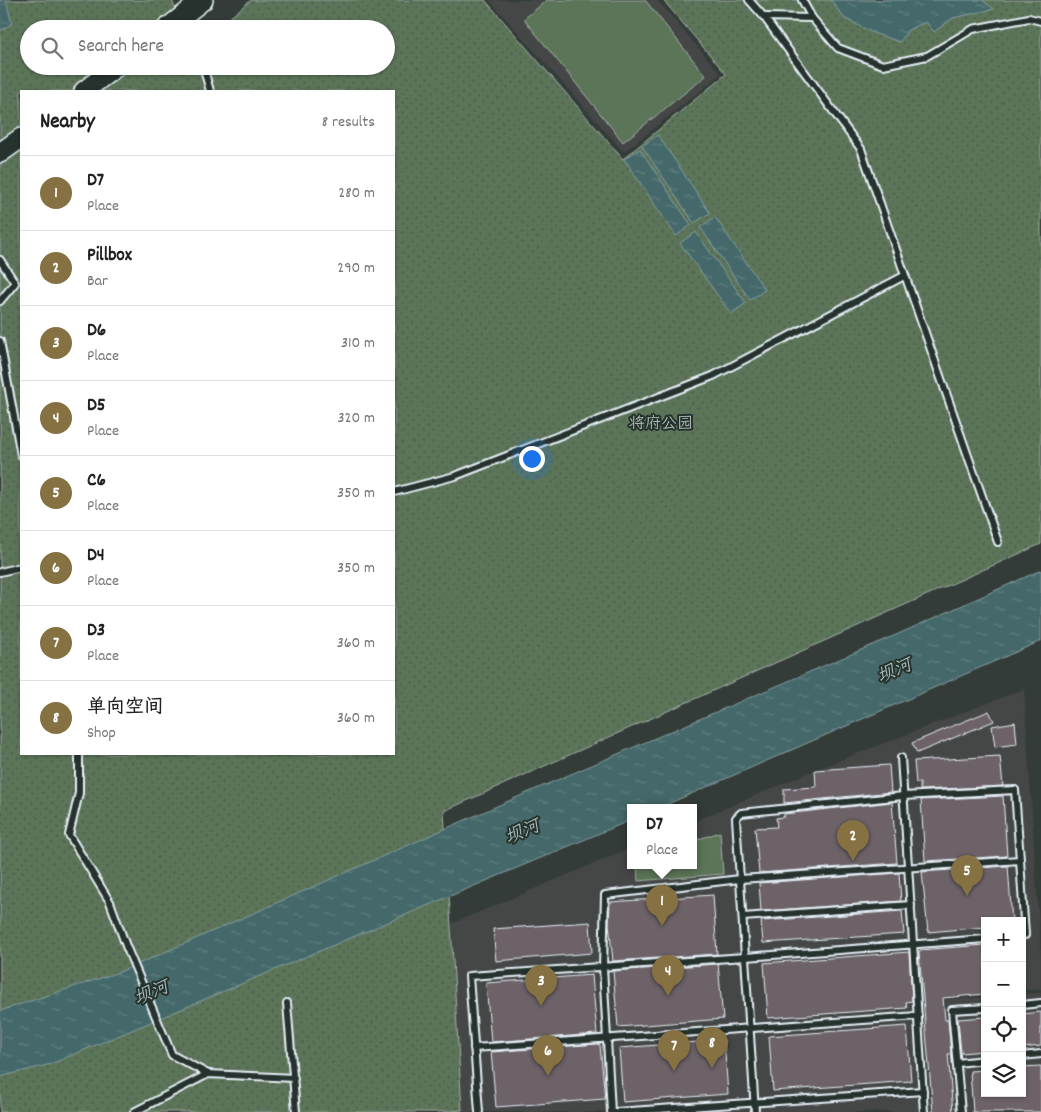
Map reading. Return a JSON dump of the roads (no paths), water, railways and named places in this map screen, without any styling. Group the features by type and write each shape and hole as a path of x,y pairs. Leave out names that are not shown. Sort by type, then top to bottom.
{"main road":[{"path":"191,20 203,0"},
{"path":"85,90 105,75"},
{"path":"0,152 20,139"}],"lane":[{"path":"750,0 764,16 861,149 998,542"},
{"path":"802,0 812,18 838,48 883,65 927,56 973,29 1029,18 1041,21"},
{"path":"764,16 812,18"},
{"path":"206,75 210,90"},
{"path":"0,260 15,283 0,301"},
{"path":"395,492 455,476 713,376 904,276"},
{"path":"0,341 20,450"},
{"path":"0,572 20,567"},
{"path":"79,755 79,793 69,834 110,902 126,946 172,1055 208,1074 294,1078"},
{"path":"901,758 924,1112"},
{"path":"755,1112 736,818 741,813 903,796 1015,790 1024,917"},
{"path":"611,1112 603,967 605,895 740,879 1020,860"},
{"path":"743,917 911,905"},
{"path":"479,1112 469,976 745,958 981,939"},
{"path":"287,1003 296,1112"},
{"path":"1026,1005 1041,1003"},
{"path":"961,1112 952,1010 981,1008"},
{"path":"474,1048 918,1016"},
{"path":"1026,1056 1041,1054"},
{"path":"957,1063 981,1060"},
{"path":"134,1112 208,1074"},
{"path":"616,1112 923,1091"}],"water":[{"path":"0,0 6,0 12,24 0,31"},
{"path":"831,0 982,0 994,9 953,18 934,32 926,22 908,30 900,42 873,33 844,18"},
{"path":"658,135 710,213 694,223 642,146"},
{"path":"640,149 691,225 676,236 624,159"},
{"path":"715,217 765,290 750,300 700,227"},
{"path":"696,232 746,303 731,314 680,243"},
{"name":"坝河","path":"1041,570 1041,641 668,804 627,804 627,822 51,1064 0,1077 0,1011 122,971 529,792 896,635"}],"place":[{"name":"Pillbox","path":"853,861"},
{"name":"C6","path":"967,896"},
{"name":"D7","path":"662,926"},
{"name":"D5","path":"668,996"},
{"name":"D6","path":"541,1006"},
{"name":"单向空间","path":"712,1068"},
{"name":"D3","path":"674,1071"},
{"name":"D4","path":"548,1076"}],"park label":[{"name":"将府公园","path":"661,422"}]}
